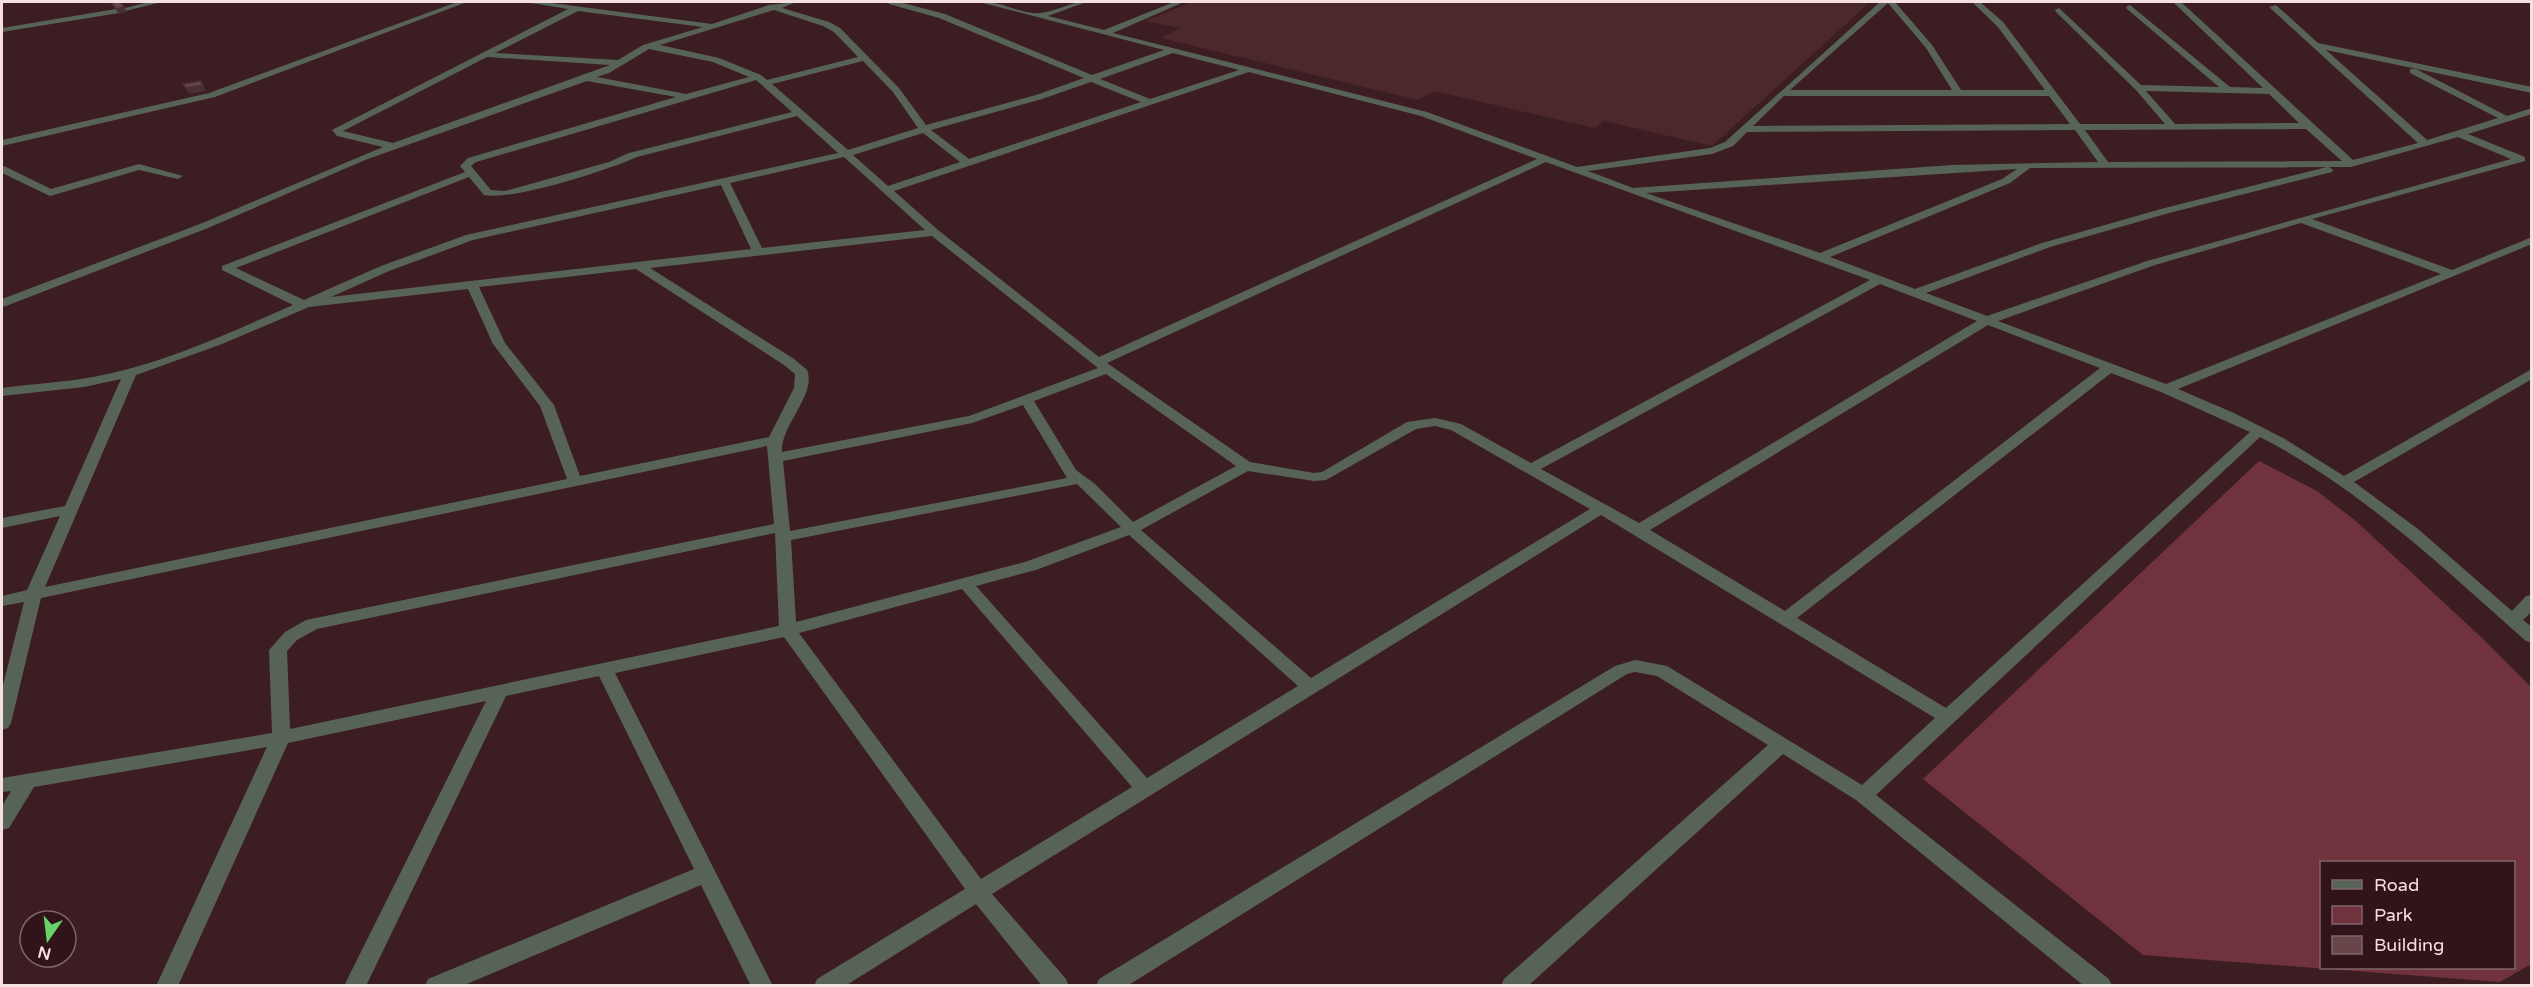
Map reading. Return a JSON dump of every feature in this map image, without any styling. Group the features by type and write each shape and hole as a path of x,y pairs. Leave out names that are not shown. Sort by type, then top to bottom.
{"street":[{"path":"2,30 158,2"},
{"path":"2,143 212,95 463,2"},
{"path":"529,2 714,26"},
{"path":"599,11 616,2"},
{"path":"2,303 186,233 310,178 393,146 587,78 620,63 646,47 792,2"},
{"path":"892,2 951,20 1148,102"},
{"path":"983,2 1424,114 1820,256 2166,389 2259,431 2344,482 2412,532 2532,637"},
{"path":"1040,16 1082,2"},
{"path":"1105,33 1180,2"},
{"path":"1576,170 1712,151 1729,144 1782,93 1884,2"},
{"path":"1891,2 1929,48 1959,94"},
{"path":"1976,2 2000,24 2105,164"},
{"path":"2177,2 2269,91 2352,164"},
{"path":"2130,7 2228,90"},
{"path":"2273,7 2425,144"},
{"path":"393,146 340,134 337,130 577,8"},
{"path":"772,8 826,24 837,30 896,90 924,129 968,163"},
{"path":"2059,10 2139,88 2173,127"},
{"path":"2314,45 2532,90"},
{"path":"646,47 670,49 716,60 762,80 934,232 1102,365 1246,466 1314,477 1326,476 1412,425 1435,422 1456,427 1602,508 1947,717"},
{"path":"2,392 130,373 167,361 422,252 470,237 846,154 924,129 1039,97 1173,50"},
{"path":"487,55 620,63"},
{"path":"800,113 633,154 613,164 505,194 488,193 465,166 472,160 553,138 685,95 864,58"},
{"path":"2395,62 2506,119"},
{"path":"887,190 1250,69"},
{"path":"587,78 685,95"},
{"path":"2139,88 2269,91"},
{"path":"1782,93 2050,93"},
{"path":"1915,293 2046,245 2165,211 2425,144 2532,111"},
{"path":"1746,129 2308,126"},
{"path":"1639,530 1988,320 2151,263 2521,159 2459,134"},
{"path":"776,458 972,419 1027,400 1547,158"},
{"path":"1631,190 2028,165 2352,164"},
{"path":"1820,256 2006,181 2028,165"},
{"path":"2,169 50,193 140,167 178,176"},
{"path":"471,173 226,268 302,304 934,232"},
{"path":"724,181 758,252"},
{"path":"2301,219 2452,274"},
{"path":"2166,389 2532,240"},
{"path":"639,266 789,362 802,373 801,388 774,440 788,630 977,890 1058,986"},
{"path":"1532,468 1881,279"},
{"path":"472,285 499,344 547,405 575,481"},
{"path":"1785,619 2110,367"},
{"path":"2,723 34,594 130,373"},
{"path":"2344,482 2532,373"},
{"path":"1027,400 1070,473 1090,487 1131,529 1310,687"},
{"path":"1863,795 2259,431"},
{"path":"2,601 774,440"},
{"path":"2,785 281,738 788,630 1030,566 1131,529 1246,466"},
{"path":"167,986 281,738 278,650 291,636 312,624 782,532 1048,487 1079,479"},
{"path":"825,986 977,890 1602,508"},
{"path":"2,523 71,509"},
{"path":"965,583 1144,788"},
{"path":"2513,620 2532,600"},
{"path":"1107,986 1621,670 1635,666 1661,670 1863,795 2101,986"},
{"path":"605,670 762,986"},
{"path":"355,986 499,693"},
{"path":"1512,986 1781,745"},
{"path":"2,822 28,780"},
{"path":"436,986 707,873"}],"shaded area":[{"path":"1192,2 1870,2 1712,146 1604,121 1595,128 1434,91 1418,100 1161,38 1181,28 1146,21"}],"green space":[{"path":"2259,461 2317,491 2357,522 2482,638 2531,687 2531,964 2500,982 2328,969 2515,969 2515,861 2320,861 2320,968 2143,955 1923,779"}],"building":[{"path":"111,2 120,2 124,7 116,9"},
{"path":"200,81 203,85 186,88 183,84"}]}
